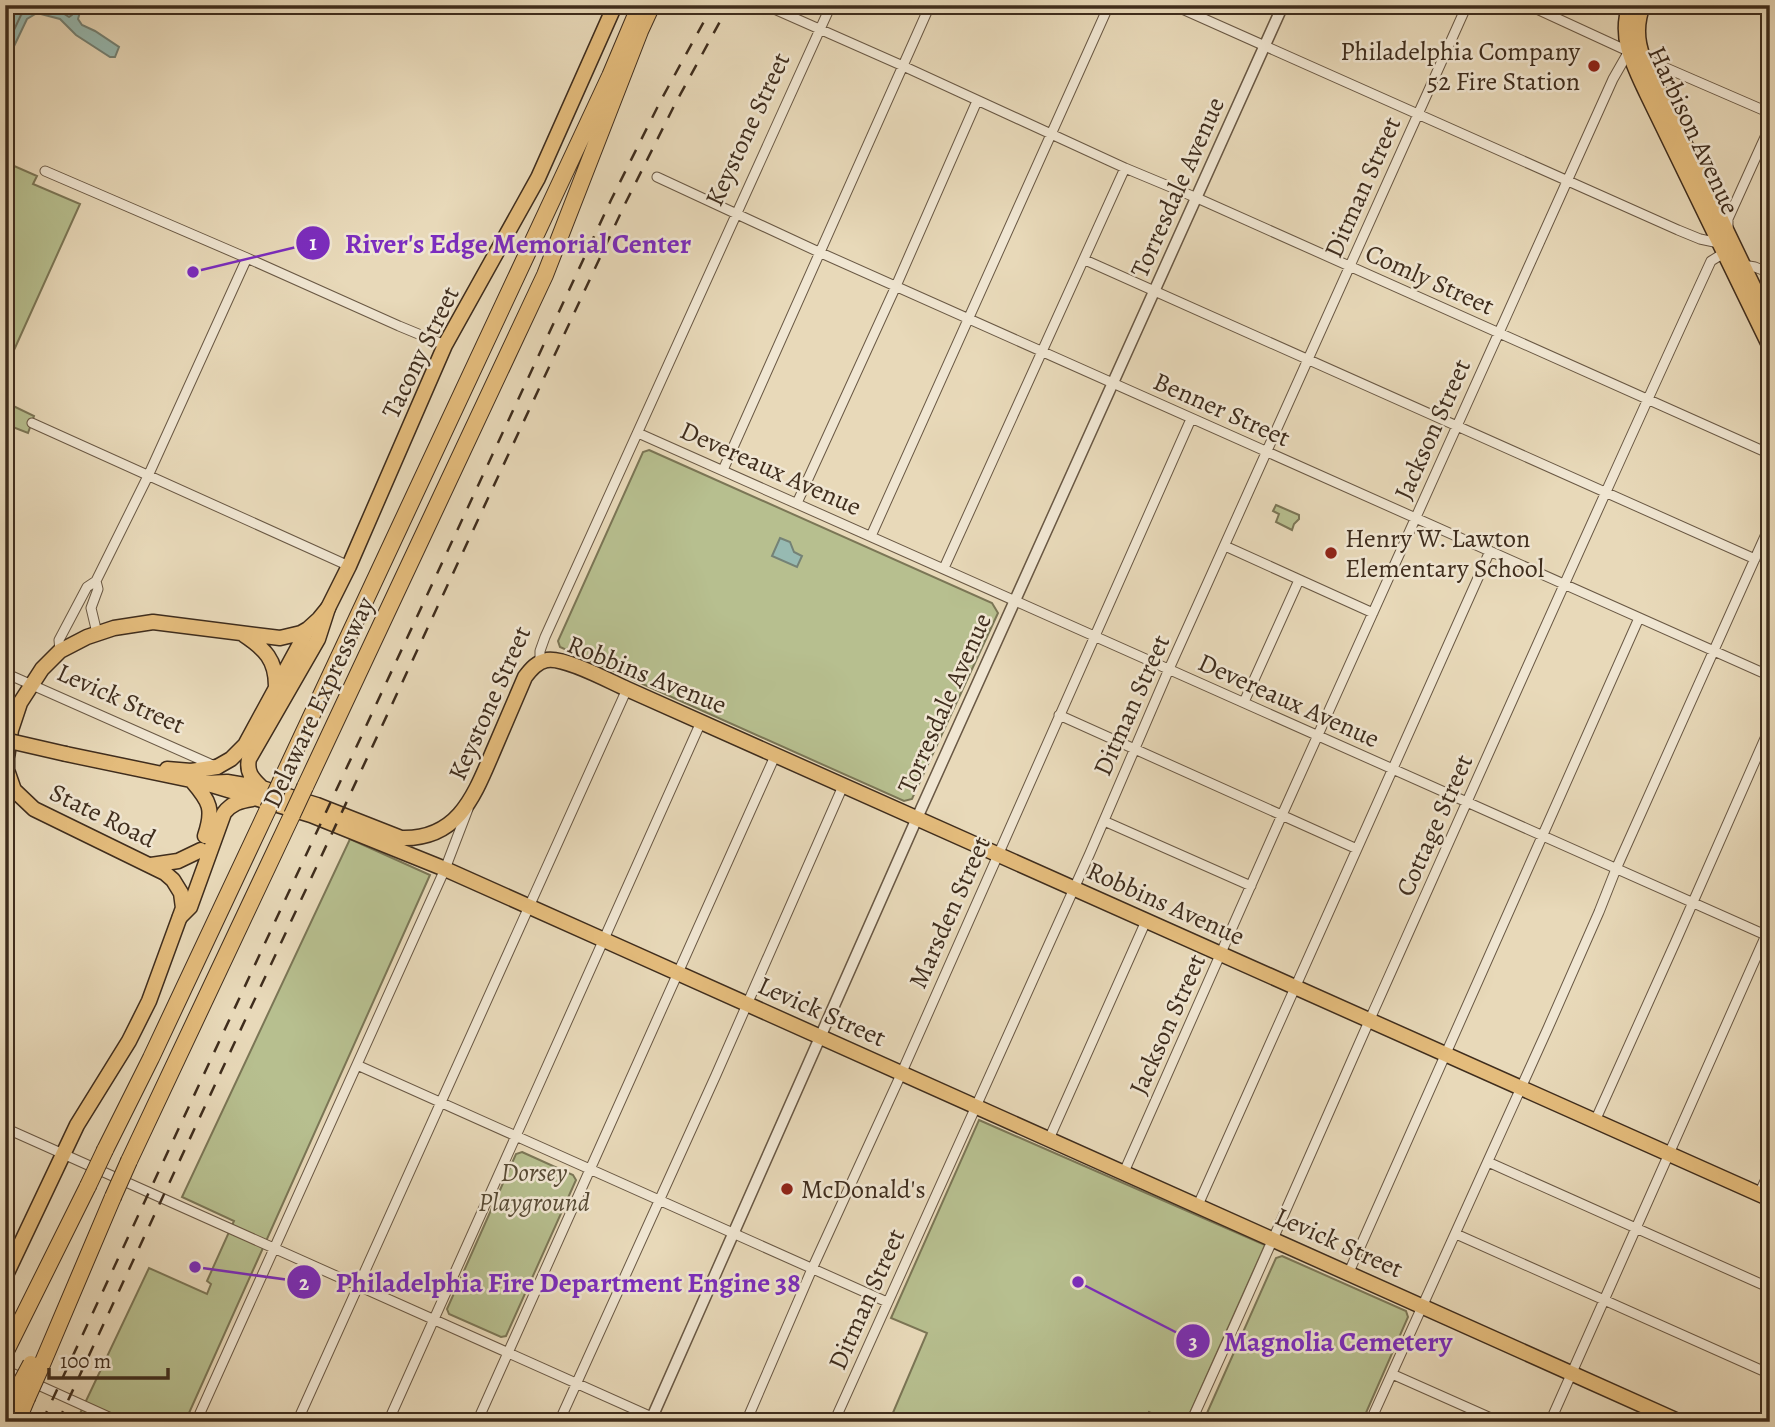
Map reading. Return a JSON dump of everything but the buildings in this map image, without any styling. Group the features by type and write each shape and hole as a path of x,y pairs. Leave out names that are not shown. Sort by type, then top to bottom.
{"highway":[{"name":"Delaware Expressway","path":"6,1352 156,1046 262,798 281,781 379,573 610,76 640,5"},
{"name":"Delaware Expressway","path":"5,1410 22,1395 36,1367 129,1161 545,275 653,5"},
{"path":"16,1422 22,1395"}],"main road":[{"name":"Tacony Street","path":"327,608 349,566 446,345 538,178 615,5"},
{"name":"Harbison Avenue","path":"1630,5 1625,26 1626,38 1636,54 1647,94 1723,243 1770,348"},
{"name":"Harbison Avenue","path":"1636,54 1638,21 1643,5"},
{"name":"Harbison Avenue","path":"1723,243 1743,265 1770,321"},
{"path":"5,740 124,767 191,771 217,767 231,759 245,745 308,629 327,608"},
{"path":"180,918 190,907 224,813 239,801 262,798 248,767 249,759 318,639 327,608"},
{"name":"State Road","path":"183,898 171,877 34,809 14,790 8,770 8,745 20,703 42,669 61,651 97,633 127,625 153,622 280,638 290,637 308,629"},
{"path":"243,634 256,642 270,658 275,670 276,687"},
{"name":"Robbins Avenue","path":"540,662 563,662 627,689 1764,1197"},
{"name":"Keystone Street","path":"474,795 525,677 540,662"},
{"name":"Levick Street","path":"124,767 262,798 445,869 1349,1272 1572,1374 1660,1418 1680,1422"},
{"path":"5,1277 78,1125 129,1041 149,1001 183,912 183,898 210,820 211,811 199,782"},
{"name":"Levick Street","path":"262,798 317,804 401,838 439,831 458,817 474,795"},
{"path":"150,865 178,861 201,850"}],"street":[{"name":"Comly Street","path":"765,5 1770,454"},
{"name":"Keystone Street","path":"540,662 540,650 545,637 831,5"},
{"path":"723,470 930,5"},
{"path":"871,536 1109,5"},
{"path":"1173,5 1700,239 1723,243"},
{"name":"Torresdale Avenue","path":"655,1420 733,1233 917,818 1283,5"},
{"name":"Ditman Street","path":"834,1422 1467,5"},
{"path":"1528,5 1770,113"},
{"name":"Jackson Street","path":"1125,1172 1613,79 1636,54"},
{"path":"797,503 977,101"},
{"name":"Cottage Street","path":"1191,1422 1647,399 1711,261 1723,243 1728,219 1770,126"},
{"path":"944,568 1125,167"},
{"path":"45,171 446,345"},
{"name":"Benner Street","path":"657,177 1191,419 1770,676"},
{"path":"61,651 59,639 88,587 96,581 148,476 247,258"},
{"path":"1085,260 1755,559"},
{"path":"1743,265 1770,273"},
{"name":"Marsden Street","path":"746,1422 1191,419"},
{"path":"32,424 349,566"},
{"name":"Devereaux Avenue","path":"638,433 1616,869 1768,933"},
{"path":"1370,1422 1770,525"},
{"path":"1225,546 1373,613"},
{"path":"1198,1205 1490,551"},
{"path":"1244,702 1299,580"},
{"path":"96,581 98,589 91,608 97,633"},
{"path":"1349,1272 1639,618"},
{"name":"Levick Street","path":"5,673 217,767"},
{"path":"297,1422 627,689"},
{"path":"1059,715 1357,849"},
{"path":"388,1422 701,722"},
{"path":"1595,1121 1770,727"},
{"path":"477,1422 775,756"},
{"path":"559,1422 843,786"},
{"name":"Keystone Street","path":"196,1422 445,869 474,795"},
{"path":"1104,821 1251,886"},
{"path":"1049,1139 1146,921"},
{"path":"1549,1422 1768,933"},
{"path":"357,1065 887,1302"},
{"path":"5,1128 655,1420"},
{"path":"1488,1162 1770,1288"},
{"path":"1764,1197 1770,1170"},
{"path":"1456,1234 1770,1374"},
{"path":"5,1370 120,1422"},
{"path":"1392,1374 1500,1422"}],"green space":[{"path":"5,162 37,176 33,184 80,204 5,370"},
{"path":"5,402 34,416 28,433 5,424"},
{"path":"649,450 992,603 998,613 912,799 904,801 560,647 558,641 643,452"},
{"path":"1276,505 1299,515 1292,530 1276,522 1279,514 1273,511"},
{"path":"350,839 430,875 185,1422 76,1422 149,1268 207,1294 211,1284 207,1281 234,1221 182,1197"},
{"path":"979,1120 1265,1245 1186,1422 1171,1422 1149,1412 1145,1422 889,1422 927,1333 891,1318"},
{"name":"Dorsey Playground","path":"522,1152 573,1175 576,1180 506,1336 501,1337 449,1314 447,1309 516,1154"},
{"path":"1282,1256 1406,1311 1408,1317 1362,1422 1203,1422 1276,1258"}],"water":[{"path":"5,5 82,5 78,19 82,25 119,47 115,57 110,57 76,35 60,19 37,13 27,19 5,65"},
{"path":"780,538 790,542 794,552 802,556 797,567 772,556"}],"railway":[{"path":"42,1422 611,200 713,5"},
{"path":"58,1422 624,206 729,5"}],"place":[{"name":"Philadelphia Company 52 Fire Station","path":"1594,66"},
{"name":"River's Edge Memorial Center","path":"193,272"},
{"name":"Henry W. Lawton Elementary School","path":"1331,553"},
{"name":"McDonald's","path":"787,1189"},
{"name":"Philadelphia Fire Department Engine 38","path":"195,1267"},
{"name":"Magnolia Cemetery","path":"1078,1282"}]}
